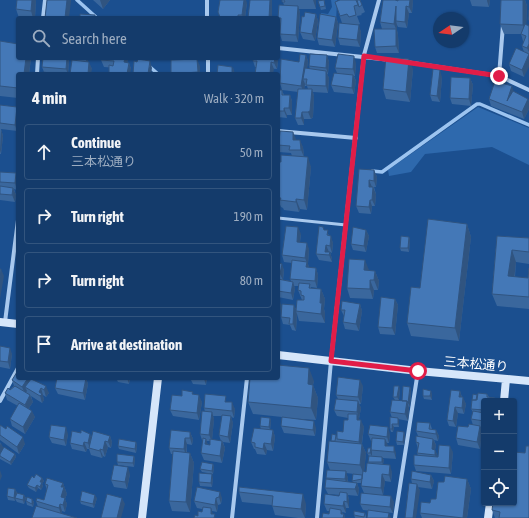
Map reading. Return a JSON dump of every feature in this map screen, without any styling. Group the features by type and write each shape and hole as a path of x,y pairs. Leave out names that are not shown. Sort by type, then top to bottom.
{"street":[{"path":"43,16 45,0"},
{"path":"207,0 207,16"},
{"path":"317,518 331,361 364,56 380,0"},
{"path":"499,76 503,23"},
{"path":"280,48 394,60"},
{"path":"36,72 38,60"},
{"path":"208,60 208,72"},
{"path":"402,61 499,76 529,90"},
{"path":"280,131 356,138"},
{"path":"16,233 2,322 16,324"},
{"name":"三本松通り","path":"280,355 418,371 529,381"},
{"path":"395,518 418,371"},
{"path":"0,401 16,372"},
{"path":"504,398 506,379"},
{"path":"142,518 158,380"},
{"path":"232,518 246,380"},
{"path":"488,518 490,506"}],"lane":[{"path":"280,218 346,225"}],"shaded area":[{"path":"331,0 337,0 336,23 322,20 321,13 328,14 332,7"},
{"path":"478,107 529,128 529,165 492,147 425,154 411,172 389,176 388,170"}],"building":[{"path":"17,0 32,0 31,11 16,9"},
{"path":"47,0 67,0 65,16 45,16"},
{"path":"220,0 244,0 242,15 220,16 218,12"},
{"path":"250,0 270,0 269,16 248,16"},
{"path":"324,0 325,6 320,7 318,1"},
{"path":"340,0 356,0 358,5 354,6 356,15 349,17 347,14 340,16 335,2"},
{"path":"357,0 360,0 362,5 359,7"},
{"path":"383,0 410,0 409,7 406,6 405,22 396,21 396,6 394,24 380,22"},
{"path":"501,0 523,0 523,25 500,24"},
{"path":"279,5 298,6 296,35 280,34 281,18 278,16"},
{"path":"305,12 316,14 312,34 300,32 302,16 304,17"},
{"path":"80,14 95,15 95,16 80,16"},
{"path":"320,14 336,17 332,40 317,38"},
{"path":"339,23 359,25 357,40 338,38"},
{"path":"525,24 529,26 529,44 527,48 522,46 526,36 521,34"},
{"path":"374,29 396,29 396,46 375,47"},
{"path":"0,41 16,44 16,60 26,60 24,72 16,72 16,88 0,86"},
{"path":"516,48 529,54 522,70 509,64"},
{"path":"300,54 306,55 301,86 280,83 281,59 299,62"},
{"path":"310,54 327,55 326,68 309,66"},
{"path":"338,54 354,56 353,69 335,68"},
{"path":"386,57 409,59 406,92 383,89"},
{"path":"43,60 67,60 66,69 42,67"},
{"path":"72,60 89,62 88,72 70,72"},
{"path":"101,60 124,60 124,62 129,63 127,72 109,72 109,65 113,66 114,61"},
{"path":"138,60 150,61 148,72 133,72 134,61 137,62"},
{"path":"171,60 197,60 198,72 171,72"},
{"path":"275,60 274,63 271,62 270,72 255,72 257,61 253,61"},
{"path":"218,65 232,67 232,72 217,72"},
{"path":"305,68 326,71 326,86 306,85 307,79 303,79"},
{"path":"433,69 440,70 437,96 430,95"},
{"path":"334,73 353,75 352,88 331,85"},
{"path":"451,77 470,78 469,99 450,98"},
{"path":"495,81 512,86 507,101 513,91 528,99 522,112 489,99"},
{"path":"298,89 312,89 310,111 302,112 301,118 295,118"},
{"path":"280,90 282,90 282,95 290,95 289,108 284,108 284,111 280,111"},
{"path":"0,105 16,107 15,125 0,123"},
{"path":"280,131 293,132 293,140 300,140 301,150 289,150 290,146 280,145"},
{"path":"281,155 308,157 304,200 296,199 296,202 280,200"},
{"path":"359,169 374,170 374,181 369,180 369,187 373,187 372,200 370,200 369,207 356,206"},
{"path":"0,172 16,173 15,183 0,182"},
{"path":"0,186 13,188 12,195 0,194"},
{"path":"428,219 467,224 455,328 407,323 411,287 420,288"},
{"path":"286,226 298,227 297,242 307,243 305,258 282,255"},
{"path":"319,226 323,227 324,230 328,230 327,235 331,236 330,246 326,245 325,252 330,252 329,255 316,254"},
{"path":"353,227 366,230 364,246 351,244"},
{"path":"401,236 409,237 408,248 400,248"},
{"path":"497,236 529,238 529,252 512,250 508,276 528,278 529,268 529,297 492,294"},
{"path":"349,259 365,260 364,270 375,271 374,280 370,280 370,289 347,288"},
{"path":"292,260 307,262 306,267 316,268 315,281 290,279"},
{"path":"280,263 282,264 280,274"},
{"path":"280,279 293,282 291,293 280,291"},
{"path":"299,283 310,284 309,288 321,289 321,314 296,311 297,300 304,300 304,296 301,295 301,291 298,290"},
{"path":"381,297 395,299 392,328 378,327"},
{"path":"342,301 360,304 356,324 343,322 345,310 341,310"},
{"path":"282,304 294,305 293,324 289,324 290,318 281,317"},
{"path":"0,346 10,348 8,362 0,361"},
{"path":"280,365 309,368 308,384 313,385 311,408 248,402 250,380 280,380"},
{"path":"16,374 16,380 27,380 22,387 12,380"},
{"path":"338,377 360,380 358,397 336,395"},
{"path":"30,380 46,386 44,390 41,388 39,392 42,394 40,396 25,387"},
{"path":"57,380 86,380 83,393 55,388"},
{"path":"15,386 30,395 25,405 5,393 8,388 10,390"},
{"path":"394,386 399,386 397,397 393,397"},
{"path":"403,386 410,387 408,403 407,401 402,401"},
{"path":"423,389 431,391 430,396 423,396"},
{"path":"182,390 199,395 197,413 170,410 172,395 182,396"},
{"path":"451,390 460,391 459,397 463,397 462,408 455,407 453,421 447,420"},
{"path":"478,393 487,394 487,397 495,398 481,398 481,410 471,409 472,400 477,400"},
{"path":"205,394 226,396 225,402 232,402 232,411 204,408"},
{"path":"473,394 477,395 476,400 472,400"},
{"path":"336,399 358,401 357,412 334,410"},
{"path":"392,400 407,401 405,414 390,412"},
{"path":"19,403 32,411 23,427 10,419"},
{"path":"202,411 212,412 209,435 200,434"},
{"path":"473,411 481,412 481,421 471,419"},
{"path":"348,414 357,414 357,420 361,420 359,442 337,439 337,431 343,432 344,420 348,420"},
{"path":"222,415 231,416 228,437 219,435"},
{"path":"261,417 270,418 269,427 260,426"},
{"path":"282,417 314,421 313,430 281,426"},
{"path":"390,417 398,418 398,424 392,424 392,429 390,429"},
{"path":"417,422 430,423 429,429 436,430 436,434 416,431"},
{"path":"469,424 480,426 477,442 456,438 458,426 468,427"},
{"path":"0,425 6,429 7,426 23,437 17,447 0,435"},
{"path":"51,425 66,427 64,440 49,437"},
{"path":"370,425 388,427 387,437 368,434"},
{"path":"254,428 273,430 271,444 264,443 263,449 255,447 255,443 251,442"},
{"path":"81,430 90,434 88,443 84,442 83,446 70,443 72,431 81,433"},
{"path":"171,430 190,432 190,438 185,438 184,449 169,448"},
{"path":"93,431 110,436 108,442 105,441 103,450 100,449 100,451 89,448"},
{"path":"397,431 404,432 403,442 396,441"},
{"path":"332,434 336,435 335,441 331,441"},
{"path":"416,436 433,439 432,449 435,450 435,455 417,453 419,443 416,442"},
{"path":"203,438 206,439 205,444 210,445 210,439 222,441 220,456 201,453"},
{"path":"372,438 385,439 385,446 394,446 394,452 371,450"},
{"path":"119,439 136,442 135,449 118,446"},
{"path":"329,441 362,444 360,465 327,462"},
{"path":"439,445 450,446 449,468 414,465 414,455 438,457"},
{"path":"526,446 529,446 529,518 499,518 500,512 492,510 493,506 517,506 517,452 525,453"},
{"path":"4,447 15,454 10,462 0,456"},
{"path":"368,448 371,448 370,453 367,453"},
{"path":"173,451 190,453 186,502 169,501"},
{"path":"117,454 134,456 133,463 117,462"},
{"path":"369,456 382,457 382,462 368,462"},
{"path":"202,462 213,464 212,471 200,469"},
{"path":"367,463 390,465 389,475 382,474 381,488 361,486 363,471 366,472"},
{"path":"114,465 128,467 125,482 111,480"},
{"path":"327,470 346,471 345,479 326,478"},
{"path":"412,471 431,475 430,482 411,479"},
{"path":"199,473 212,474 211,483 199,482"},
{"path":"36,474 42,478 40,487 37,485 35,488 27,485 32,476 34,478"},
{"path":"353,474 362,475 362,479 352,481"},
{"path":"445,476 467,479 463,518 420,513 421,502 430,503 431,499 436,499 438,482 444,482"},
{"path":"47,478 63,483 61,487 64,487 61,497 65,498 63,505 60,504 59,508 36,501 37,498 44,500 48,485 45,484"},
{"path":"326,479 357,483 355,489 325,488"},
{"path":"409,483 417,484 413,518 405,518"},
{"path":"197,487 220,492 219,497 216,498 215,505 194,501"},
{"path":"239,487 303,494 301,509 272,506 273,496 239,492"},
{"path":"8,488 15,489 14,498 7,496"},
{"path":"82,491 95,495 93,504 80,501"},
{"path":"340,492 347,493 347,502 344,501 343,506 324,504 325,494 339,496"},
{"path":"17,493 24,495 23,500 15,498"},
{"path":"361,493 391,496 390,507 360,504"},
{"path":"107,494 122,498 117,518 101,518"},
{"path":"27,497 32,499 32,504 26,501"},
{"path":"36,506 77,518 32,518"},
{"path":"203,507 211,508 211,514 215,514 214,518 194,518 195,515 198,516 198,511 202,512"},
{"path":"330,508 341,510 341,514 344,514 343,518 322,518 323,513 329,514"},
{"path":"368,510 389,513 388,518 367,518"},
{"path":"354,511 365,513 364,517 354,515"}],"waterway":[{"path":"77,0 95,16"},
{"path":"142,60 145,63"},
{"path":"150,67 156,72"},
{"path":"372,171 382,172 477,104 529,125"}],"route":[{"path":"418,371 331,361 364,56 499,76"}]}
